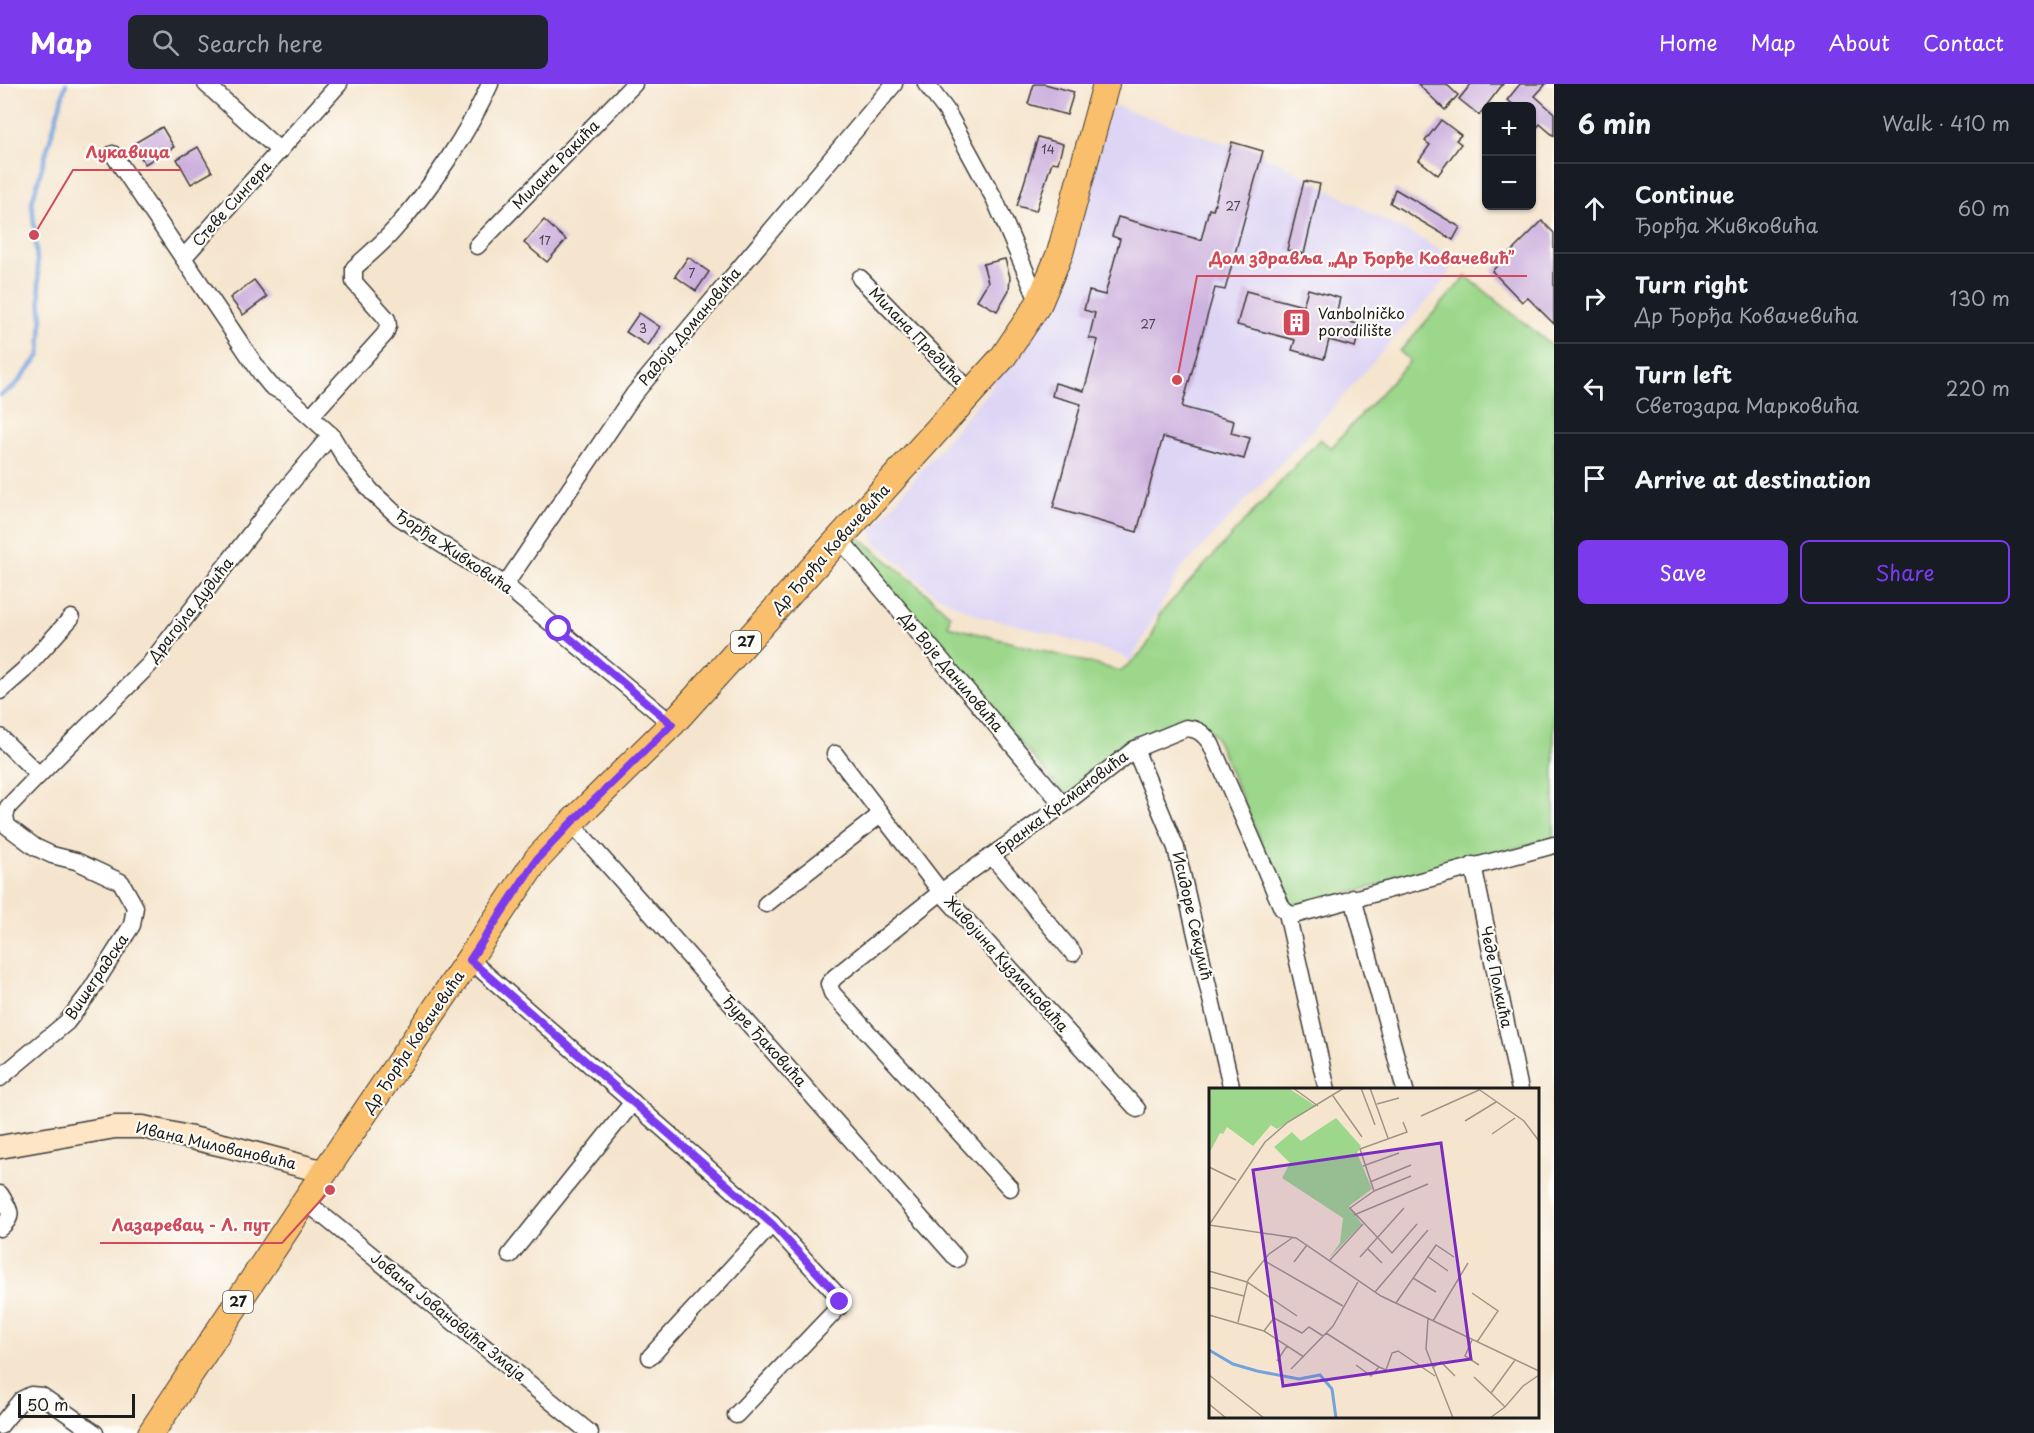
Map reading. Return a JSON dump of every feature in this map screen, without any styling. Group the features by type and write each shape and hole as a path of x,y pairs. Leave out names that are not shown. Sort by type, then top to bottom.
{"main road":[{"name":"Др Ђорђа Ковачевића","path":"325,1172 537,859 672,724 1003,357 1039,303 1060,253 1106,84"},
{"name":"27","path":"151,1433 325,1172"}],"street":[{"name":"Стеве Сингера","path":"206,84 280,151"},
{"name":"Стеве Сингера","path":"184,257 339,84"},
{"path":"311,416 385,334 388,326 387,319 354,282 354,268 394,230 438,173 470,124 490,84"},
{"name":"Милана Ракића","path":"477,246 634,84"},
{"name":"Радоја Домановића","path":"505,585 634,394 894,84"},
{"path":"926,84 946,110 994,200 1039,303"},
{"name":"Ђорђа Живковића","path":"113,154 267,381 331,435 348,463 372,492 399,517 505,585 672,724"},
{"name":"Милана Предића","path":"860,278 972,393"},
{"name":"Драгојла Дудића","path":"39,775 149,665 274,502 331,435"},
{"name":"Др Воје Даниловића","path":"840,539 1063,805"},
{"path":"0,691 24,670 71,618"},
{"name":"Бранка Крсмановића","path":"1010,1188 832,993 830,984 835,977 941,892 1063,805 1135,749 1186,728 1202,732 1211,744 1282,908 1287,913"},
{"path":"0,736 39,775"},
{"name":"Исидоре Секулић","path":"1135,749 1176,848 1232,1088"},
{"name":"Живојина Кузмановића","path":"835,754 941,892 1137,1109"},
{"name":"Вишеградска","path":"0,1078 67,1022 94,985 132,925 135,908 121,882 76,861 52,855 35,847 7,826 5,816 8,807 39,775"},
{"path":"766,904 880,814"},
{"name":"Ђуре Ђаковића","path":"571,823 957,1258"},
{"path":"1327,1088 1287,913 1296,915 1554,845"},
{"path":"992,856 1074,952"},
{"name":"Чеде Полкића","path":"1473,866 1520,1088"},
{"path":"1353,898 1405,1088"},
{"path":"470,960 772,1224 840,1298 839,1307 736,1415"},
{"path":"510,1255 633,1102"},
{"name":"Ивана Миловановића","path":"0,1148 116,1127 143,1127 325,1172"},
{"path":"0,1194 9,1208 10,1215 9,1222 0,1228"},
{"name":"Јована Јовановића Змаја","path":"305,1201 590,1433"},
{"path":"650,1357 772,1224"},
{"path":"0,1426 21,1400 30,1395 42,1396 94,1433"}],"shaded area":[{"path":"1113,105 1279,162 1427,242 1446,254 1451,263 1448,276 1436,291 1323,419 1180,570 1131,661 1115,653 1018,625 981,617 937,596 874,541 872,530 992,386"}],"green space":[{"path":"1466,276 1554,347 1554,838 1298,907 1291,905 1286,900 1210,729 1190,720 1138,741 1067,797 849,541 855,534 916,584 950,615 948,626 1120,671 1146,647 1159,615 1320,439 1331,448 1410,361 1400,351"}],"building":[{"path":"1034,84 1045,84 1074,92 1067,115 1028,104"},
{"path":"1418,84 1446,84 1458,95 1445,110"},
{"path":"1471,84 1503,84 1489,102 1482,102 1482,111 1479,115 1459,99"},
{"path":"1520,84 1546,84 1535,96 1554,113 1554,136 1540,124 1536,128 1536,102 1507,100"},
{"path":"1441,120 1461,135 1456,140 1461,144 1438,175 1419,160 1430,145 1425,141"},
{"path":"162,127 174,147 145,164 133,144"},
{"path":"1038,137 1063,144 1058,163 1052,162 1036,211 1017,206"},
{"path":"1232,142 1263,151 1225,290 1215,288 1182,407 1234,421 1231,433 1250,438 1244,459 1163,437 1137,532 1053,508 1081,404 1052,396 1055,383 1084,391 1098,340 1089,338 1095,313 1084,310 1089,291 1105,295 1120,239 1112,236 1118,217 1201,240 1209,209 1213,210"},
{"path":"198,147 212,172 191,184 177,159"},
{"path":"1304,181 1320,184 1304,254 1287,250"},
{"path":"1395,189 1460,227 1453,240 1390,203"},
{"path":"544,220 566,240 547,262 524,243"},
{"path":"1542,221 1554,233 1554,324 1527,297 1522,302 1492,271"},
{"path":"688,257 709,272 696,291 675,276"},
{"path":"1005,259 1010,277 1009,290 997,311 977,300 988,282 983,264"},
{"path":"254,280 267,297 243,315 230,298"},
{"name":"Vanbolničko porodilište","path":"1308,289 1340,298 1335,318 1361,325 1355,347 1329,340 1324,359 1292,350 1295,340 1237,325 1246,291 1303,306"},
{"path":"639,313 660,327 648,346 626,332"}],"waterway":[{"path":"0,395 14,387 40,355 42,319 32,202 66,84"}],"place":[{"name":"Лукавица","path":"34,235"},
{"name":"Vanbolničko porodilište","path":"1297,323"},
{"name":"Дом здравља „Др Ђорђе Ковачевић”","path":"1177,380"},
{"name":"Лазаревац - Л. пут","path":"330,1190"}],"route":[{"path":"559,629 672,724 537,859 470,960 772,1224 835,1292 840,1302"}]}
